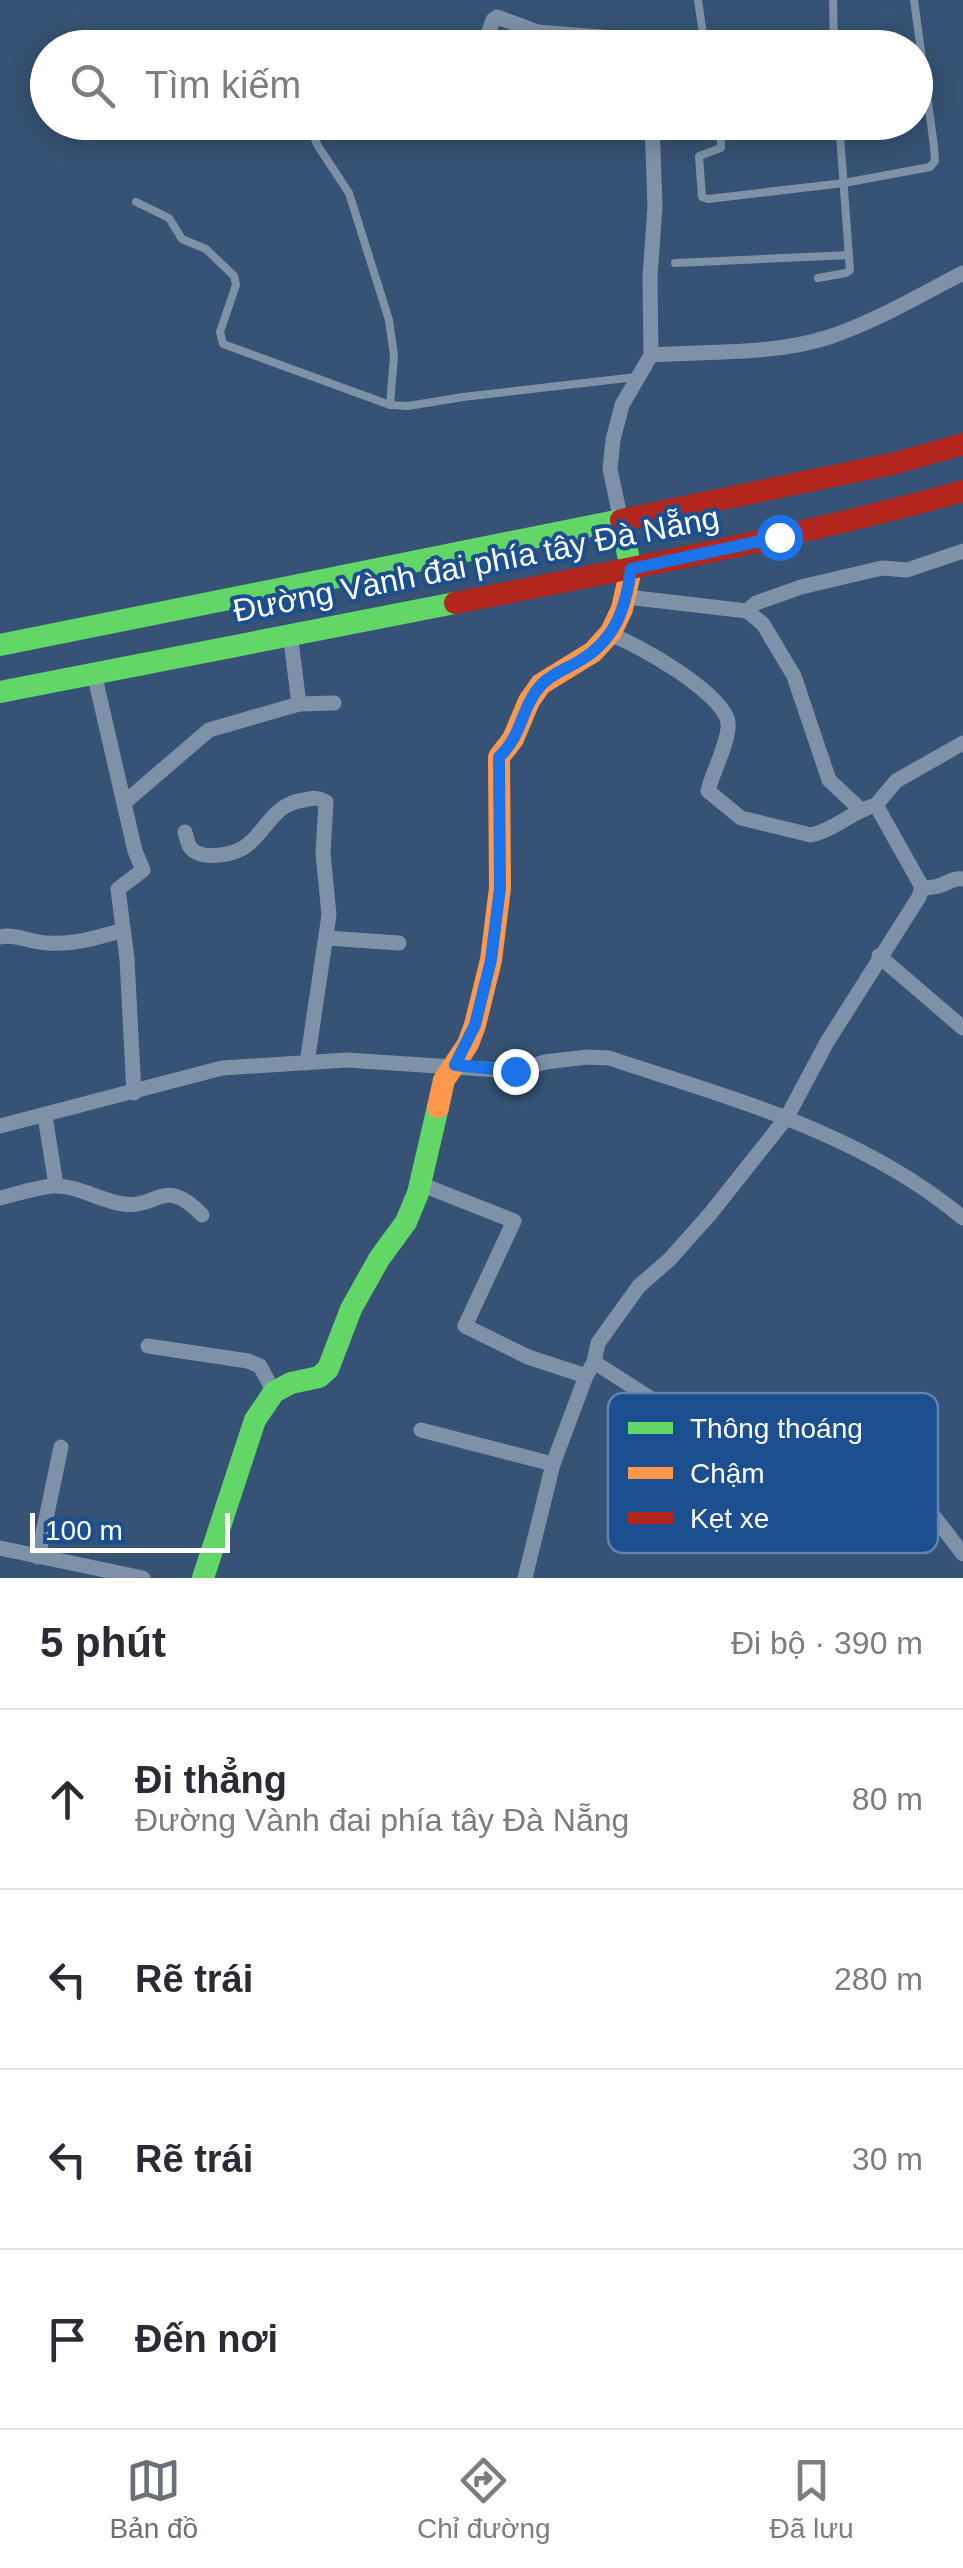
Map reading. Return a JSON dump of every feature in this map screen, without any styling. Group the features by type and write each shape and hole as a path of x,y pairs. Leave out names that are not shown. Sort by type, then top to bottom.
{"main road":[{"name":"Đường Vành đai phía tây Đà Nẵng","path":"0,644 621,521 963,444"},
{"name":"Đường Vành đai phía tây Đà Nẵng","path":"0,692 631,569 882,513 963,490"},
{"path":"203,1578 254,1420 274,1392 319,1376 328,1368 351,1309 379,1259 406,1222 420,1184 444,1080 475,1025 491,960 500,888 499,757 518,734 531,698 542,684 598,650 610,636 627,597 631,569 621,521"}],"street":[{"path":"489,30 497,17 533,30"},
{"path":"621,521 610,469 613,440 622,405 651,355 653,140"},
{"path":"651,355 759,348 832,336 963,273"},
{"path":"747,611 756,603 801,587 882,568 907,570 963,551"},
{"path":"627,597 747,611 763,624 794,676 828,780 868,807 922,888"},
{"path":"290,633 299,704"},
{"path":"610,636 628,640 657,657 722,707 729,726 708,791 742,818 811,835 820,833 868,807 896,781 963,742"},
{"path":"94,673 142,870 118,889 134,1093"},
{"path":"124,803 209,730 299,704 334,703"},
{"path":"185,832 192,850 225,855 250,842 286,804 323,799 328,810 324,853 329,915 307,1063"},
{"path":"922,888 936,889 953,879 963,879"},
{"path":"525,1578 554,1464 598,1342 639,1286 669,1260 710,1214 786,1117 827,1042 922,888"},
{"path":"0,937 6,934 38,942 66,943 123,930"},
{"path":"327,938 399,943"},
{"path":"879,956 963,1028"},
{"path":"0,1126 222,1068 347,1060 515,1071 588,1056 609,1058 786,1117 848,1144 963,1218"},
{"path":"45,1116 56,1186"},
{"path":"420,1184 514,1221 465,1326 528,1357 590,1369 633,1393"},
{"path":"0,1198 56,1186 122,1204 165,1195 179,1197 202,1215"},
{"path":"148,1346 248,1361 260,1366 274,1392"},
{"path":"421,1430 554,1464"},
{"path":"38,1556 61,1447"},
{"path":"938,1522 963,1554"},
{"path":"0,1548 142,1578"}],"lane":[{"path":"698,0 703,30"},
{"path":"833,0 834,30"},
{"path":"914,0 918,30"},
{"path":"315,140 349,193 389,320 394,356 390,405"},
{"path":"720,140 718,152 702,152 698,156 702,197 844,183 920,169 935,161 932,140"},
{"path":"818,278 850,270 840,140"},
{"path":"136,202 170,218 182,238 206,249 234,276 236,285 220,332 223,344 390,405 408,406 636,377"},
{"path":"675,263 849,255"}],"traffic: fast":[{"path":"0,645 621,520"},
{"path":"621,521 631,569"},
{"path":"0,692 455,603"},
{"path":"203,1578 255,1420 274,1392 291,1383 319,1377 328,1369 351,1309 379,1259 406,1222 418,1193 438,1107"}],"traffic: slow":[{"path":"438,1107 444,1080 468,1044 475,1025 491,960 500,888 499,757 513,739 541,684 593,652 611,632 622,609 631,569"}],"traffic: jam":[{"path":"621,520 896,463 963,444"},
{"path":"455,603 774,538 963,491"}],"route":[{"path":"515,1071 455,1065 475,1025 491,960 500,888 499,757 518,734 531,698 542,684 598,650 610,636 627,597 631,569 779,537"}]}
